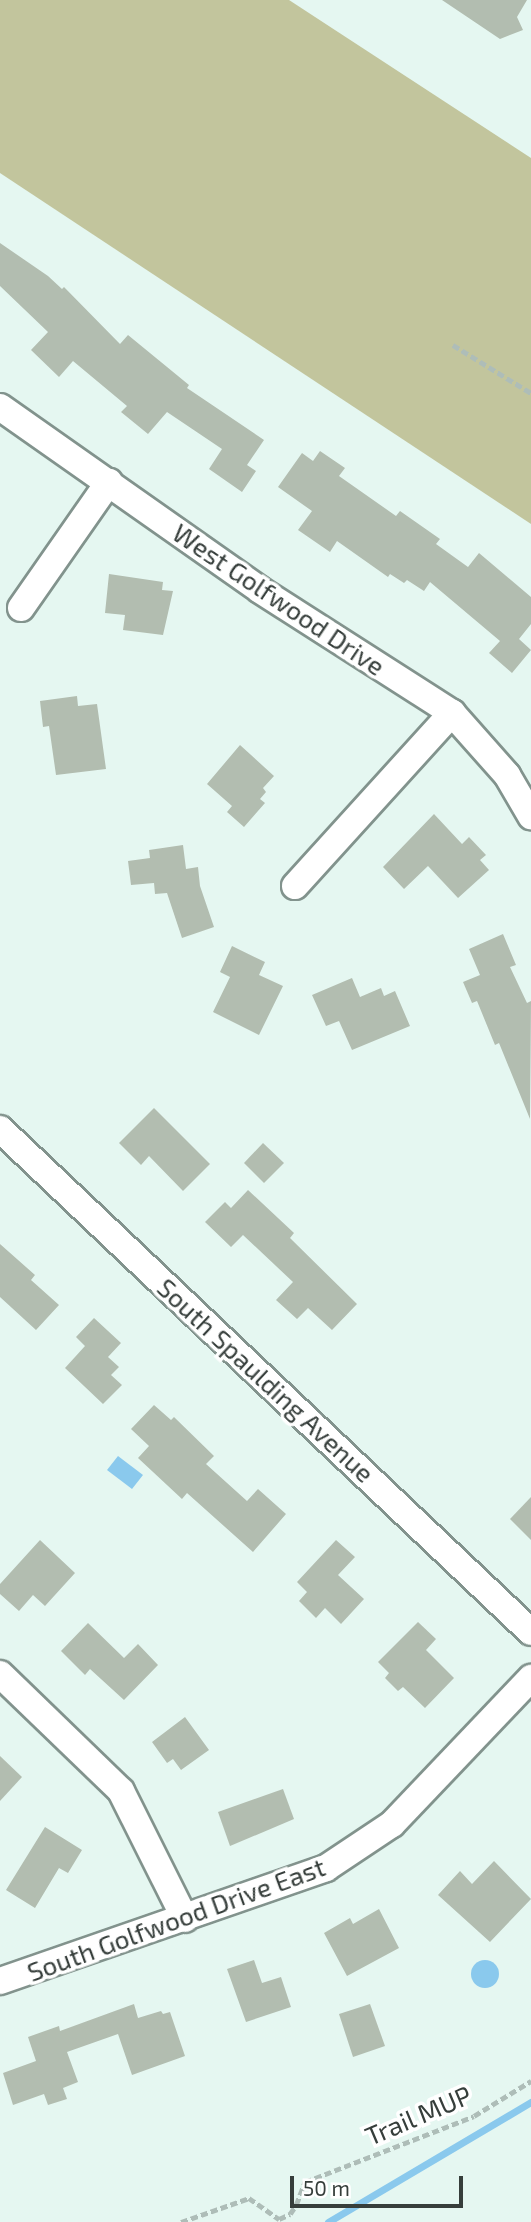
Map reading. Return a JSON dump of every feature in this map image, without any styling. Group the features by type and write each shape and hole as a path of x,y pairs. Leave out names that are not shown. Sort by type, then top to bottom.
{"street":[{"name":"West Golfwood Drive","path":"0,407 260,590 452,713 507,775 531,816"},
{"path":"22,608 109,482"},
{"path":"295,887 452,713"},
{"name":"South Spaulding Avenue","path":"0,1129 531,1632"},
{"path":"0,1674 121,1791 185,1919"},
{"name":"South Golfwood Drive East","path":"0,1981 326,1868 392,1824 531,1678"}],"path":[{"path":"453,345 531,393"},
{"name":"Trail MUP","path":"181,2222 249,2198 279,2219 296,2205 305,2182 474,2116 531,2081"}],"green space":[{"path":"0,0 289,0 531,158 531,524 0,173"}],"water":[{"path":"118,1456 143,1475 132,1489 107,1470"},
{"path":"485,1960 495,1964 499,1974 495,1984 485,1988 475,1984 471,1974 475,1964"}],"building":[{"path":"442,0 527,0 517,17 523,30 500,39"},
{"path":"0,243 62,289 64,287 120,344 128,335 189,385 187,388 264,440 247,465 256,471 242,492 209,469 222,449 167,412 148,434 121,412 127,406 73,361 59,377 31,350 48,332 0,286"},
{"path":"320,451 345,468 339,476 396,516 400,511 440,539 436,544 468,567 479,553 531,597 531,624 519,639 531,650 512,673 489,653 500,641 430,582 424,591 407,580 404,583 390,574 388,577 337,541 330,552 298,530 312,511 278,487 302,453 313,461"},
{"path":"109,574 163,582 162,590 173,591 163,635 123,630 125,615 105,613"},
{"path":"77,696 78,706 97,704 106,769 56,775 49,726 43,727 40,701"},
{"path":"240,745 274,776 263,788 266,792 260,799 265,803 244,827 227,812 232,806 207,784"},
{"path":"434,814 462,844 469,837 486,855 480,860 489,870 458,898 428,866 404,889 383,867"},
{"path":"183,845 186,869 198,867 200,886 214,927 182,938 167,893 155,894 154,883 131,885 128,861 150,858 149,850"},
{"path":"503,934 516,965 510,967 527,1003 531,1001 530,1119 499,1043 495,1045 477,1001 472,1003 463,982 480,975 469,949"},
{"path":"232,946 265,962 259,975 283,986 259,1035 213,1012 230,977 220,972"},
{"path":"352,978 360,997 381,988 384,996 395,991 410,1026 352,1050 339,1021 326,1026 312,995"},
{"path":"154,1108 210,1164 183,1191 149,1156 141,1165 119,1143"},
{"path":"263,1143 284,1163 264,1183 244,1163"},
{"path":"248,1190 294,1233 290,1238 357,1304 332,1330 308,1308 297,1319 276,1300 293,1282 243,1235 231,1247 205,1222 225,1202 231,1208"},
{"path":"0,1244 35,1275 31,1280 59,1305 36,1330 0,1297"},
{"path":"94,1318 121,1343 108,1357 119,1367 111,1375 122,1385 103,1404 65,1368 85,1346 76,1337"},
{"path":"154,1405 171,1420 174,1417 214,1456 206,1464 247,1501 258,1489 286,1514 253,1552 187,1493 182,1499 138,1458 149,1446 131,1429"},
{"path":"531,1497 531,1540 510,1519"},
{"path":"40,1540 75,1573 45,1606 33,1595 19,1611 0,1594 0,1584"},
{"path":"336,1540 355,1557 338,1575 364,1599 341,1624 325,1608 316,1618 299,1601 307,1592 297,1582"},
{"path":"418,1622 436,1639 426,1650 454,1678 425,1708 403,1687 398,1691 385,1678 389,1673 378,1662"},
{"path":"88,1623 124,1658 138,1644 158,1665 124,1700 90,1669 85,1675 61,1651"},
{"path":"185,1717 209,1750 181,1770 173,1759 167,1763 152,1742"},
{"path":"0,1756 22,1777 0,1801"},
{"path":"283,1789 294,1819 230,1846 218,1812"},
{"path":"45,1827 82,1850 68,1873 59,1868 35,1908 6,1890"},
{"path":"494,1861 531,1899 490,1942 438,1895 460,1871 472,1884"},
{"path":"379,1909 399,1948 347,1976 324,1933 350,1918 353,1924"},
{"path":"254,1960 262,1983 281,1977 291,2007 246,2022 227,1969"},
{"path":"134,2004 138,2018 161,2011 163,2014 170,2012 185,2056 132,2075 118,2034 67,2052 78,2082 63,2088 67,2099 48,2105 44,2094 13,2105 3,2073 36,2061 28,2037 59,2026 60,2031"},
{"path":"370,2004 385,2046 353,2057 339,2014"}],"waterway":[{"path":"328,2222 531,2102"}]}
